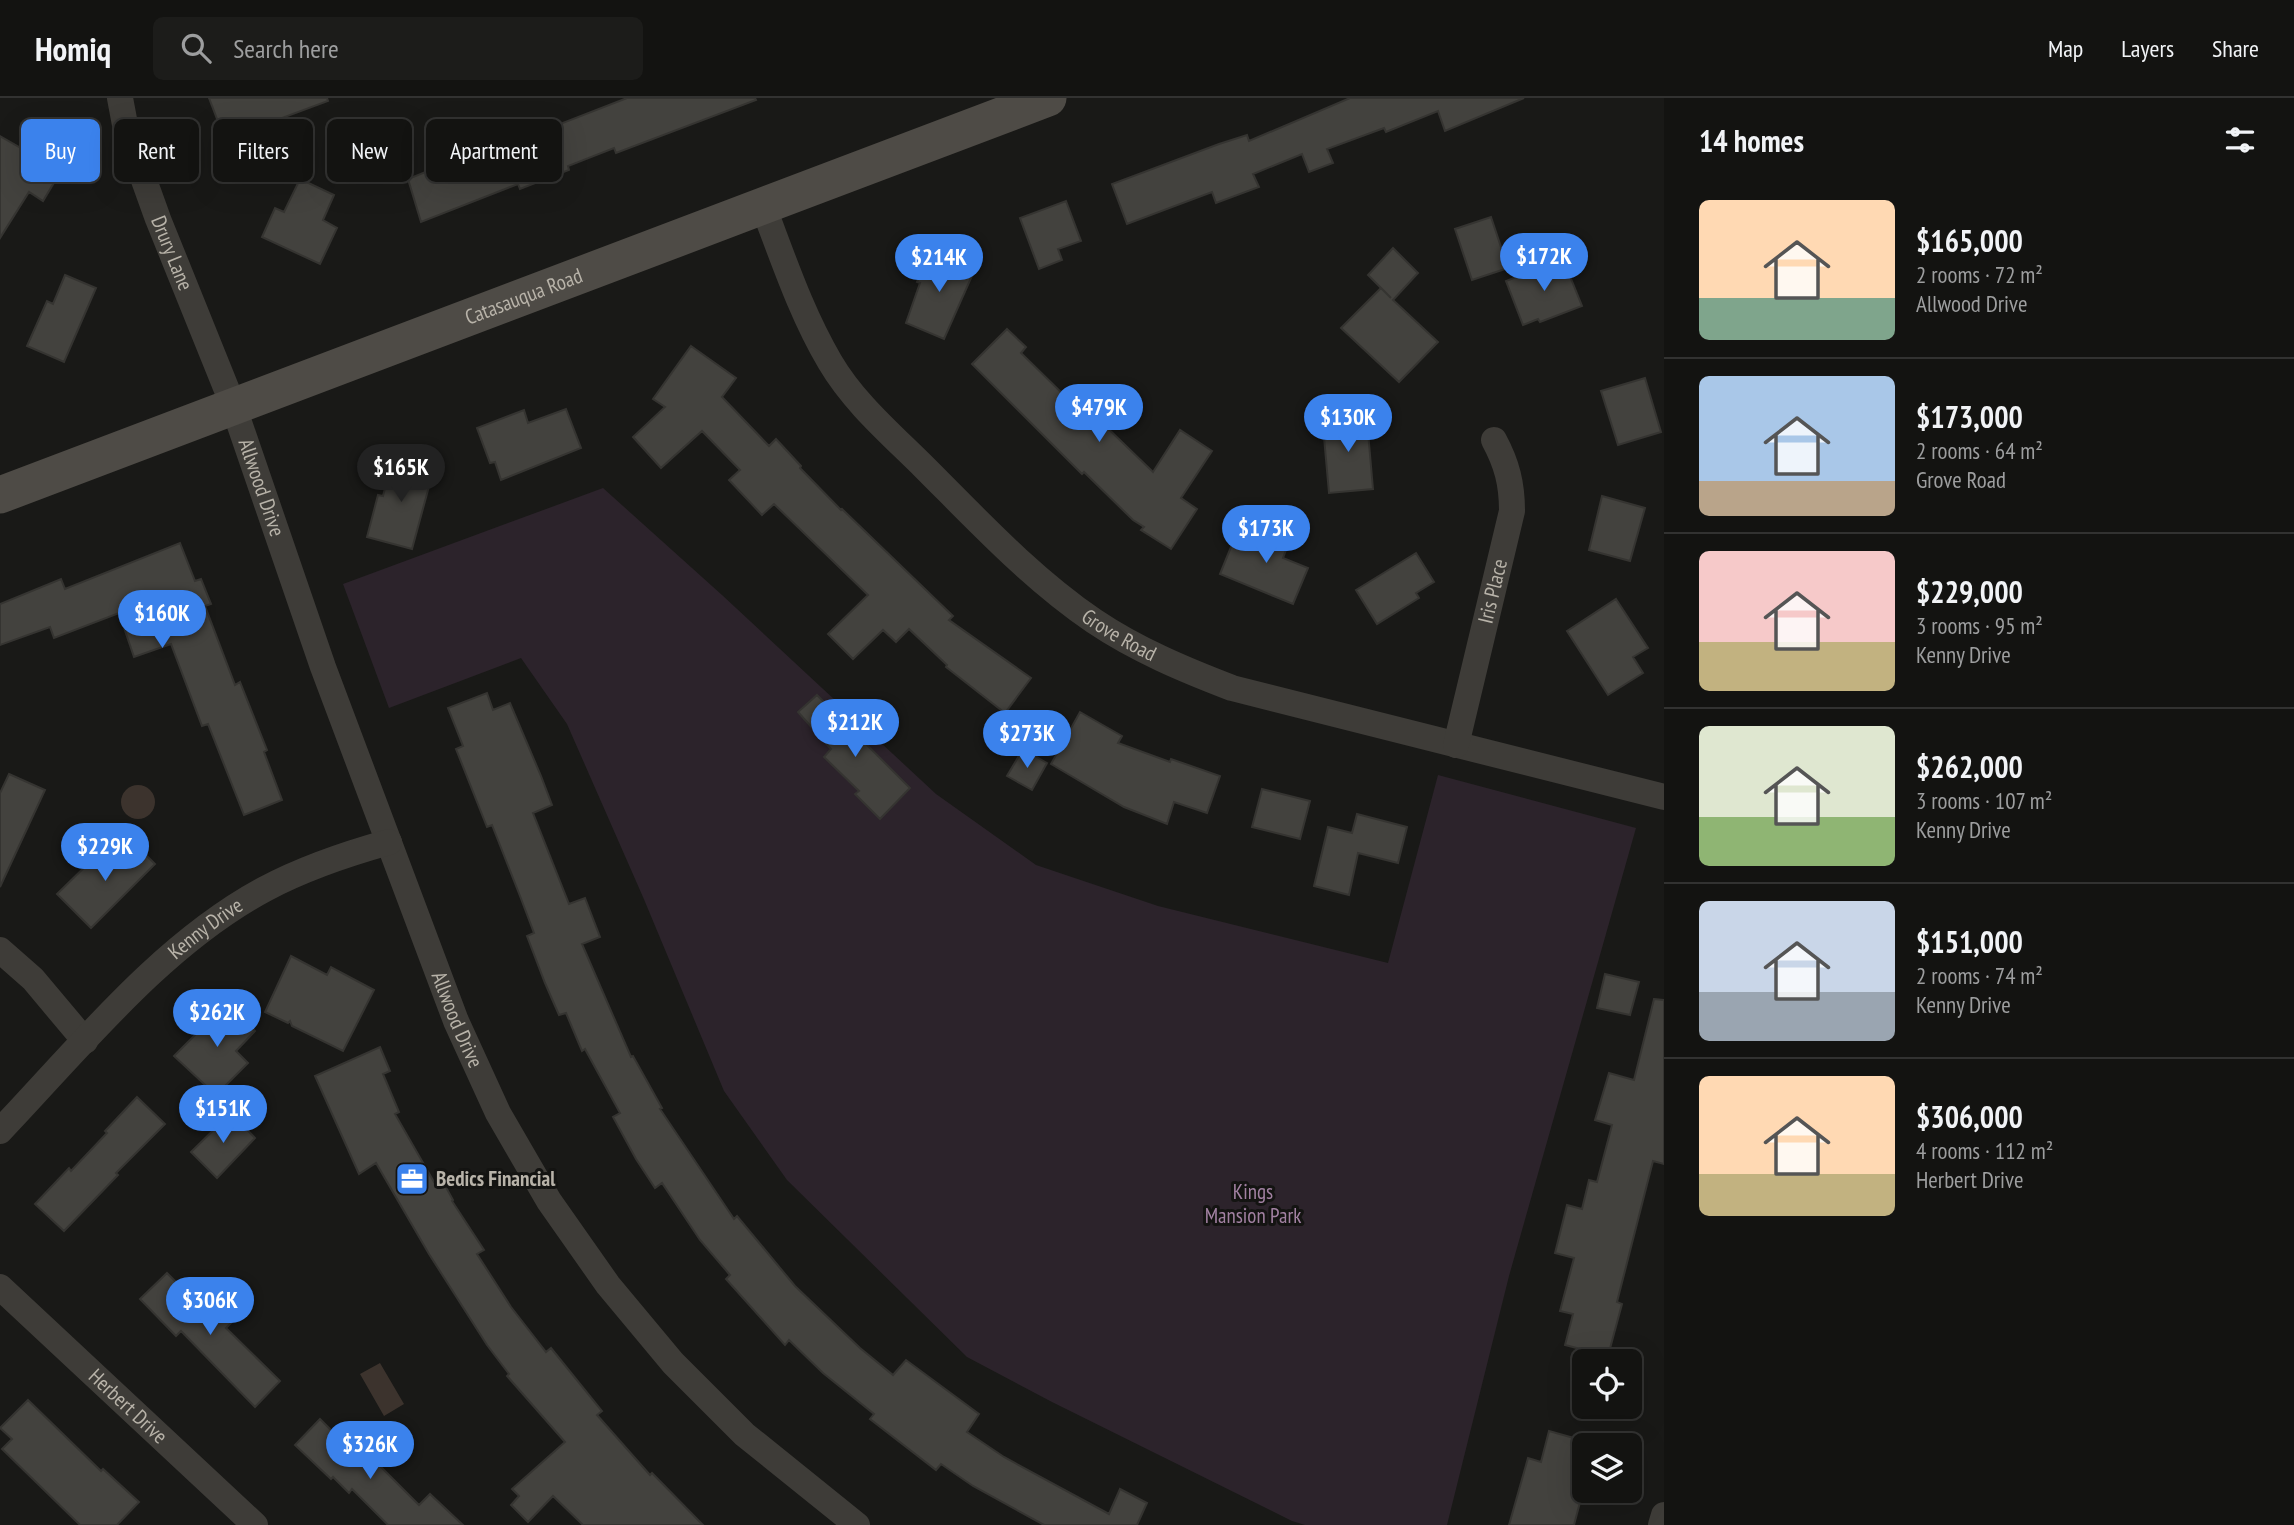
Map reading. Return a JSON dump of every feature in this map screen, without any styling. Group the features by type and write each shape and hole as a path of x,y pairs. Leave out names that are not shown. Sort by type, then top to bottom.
{"street":[{"name":"Drury Lane","path":"120,98 126,130 158,219 233,405"},
{"name":"Catasauqua Road","path":"0,495 1048,98"},
{"name":"Grove Road","path":"763,206 806,316 831,363 863,406 1017,559 1055,593 1096,622 1139,648 1232,688 1664,797"},
{"name":"Allwood Drive","path":"233,405 323,667 456,1021 498,1112 549,1201 608,1285 673,1363 744,1434 857,1525"},
{"name":"Iris Place","path":"1456,745 1512,511 1512,485 1505,460 1494,440"},
{"name":"Kenny Drive","path":"0,1131 158,965 191,937 227,911 265,889 346,854 389,842"},
{"path":"0,950 33,979 85,1041"},
{"name":"Herbert Drive","path":"0,1287 255,1525"},
{"path":"1661,1525 1664,1515"}],"green space":[{"name":"Kings Mansion Park","path":"603,488 936,794 1036,865 1158,906 1388,963 1438,775 1636,828 1509,1276 1447,1525 1305,1525 1292,1521 967,1357 787,1180 724,1091 567,724 521,658 389,708 343,584"}],"shaded area":[{"path":"138,785 150,790 155,802 150,814 138,819 126,814 121,802 126,790"},
{"path":"380,1363 404,1404 384,1416 360,1374"}],"building":[{"path":"209,98 327,98 328,101 279,119 217,119"},
{"path":"627,98 756,100 616,153 614,148 568,166 569,170 562,173 562,123"},
{"path":"1350,98 1524,98 1445,131 1438,111 1386,132 1384,128 1327,149 1333,163 1309,172 1302,154 1253,174 1259,187 1216,203 1212,192 1127,224 1112,184 1247,135 1249,141"},
{"path":"0,136 21,148 21,182 54,182 43,201 29,192 0,238"},
{"path":"426,172 426,182 538,182 520,189 518,184 421,222 409,182 412,182 412,177"},
{"path":"299,182 306,182 334,195 323,220 337,228 320,264 262,237 275,208 284,212"},
{"path":"1066,201 1081,241 1058,249 1062,260 1039,269 1020,218"},
{"path":"1491,217 1508,268 1472,280 1455,229"},
{"path":"1393,248 1418,273 1393,300 1438,342 1399,382 1341,328 1381,288 1368,275"},
{"path":"931,249 975,269 944,339 906,323 920,283 917,282"},
{"path":"1563,259 1582,306 1540,322 1538,319 1523,325 1506,281"},
{"path":"65,275 96,288 64,362 27,346 47,301 53,304"},
{"path":"1007,329 1026,347 1021,353 1073,404 1083,395 1100,412 1095,416 1153,472 1180,430 1212,451 1181,498 1197,509 1171,549 1141,530 1144,527 1133,520 1084,472 1082,474 972,364"},
{"path":"691,346 736,378 722,397 769,446 776,439 841,510 953,616 949,620 1031,678 1005,713 946,667 947,665 909,629 896,642 883,630 853,659 828,634 868,595 774,504 762,515 729,480 740,470 702,431 661,468 633,437 665,407 653,399"},
{"path":"1645,378 1661,432 1618,445 1601,391"},
{"path":"566,409 581,448 501,480 495,462 490,463 477,428 524,410 528,423"},
{"path":"1362,413 1363,433 1368,432 1373,489 1329,493 1325,416"},
{"path":"393,457 434,468 412,549 367,537 378,495 383,496"},
{"path":"1602,496 1645,508 1630,561 1589,550"},
{"path":"1268,524 1292,534 1283,558 1308,568 1293,604 1220,574 1235,537 1258,546"},
{"path":"180,543 195,581 201,579 211,604 205,606 235,685 240,682 267,750 264,752 282,800 244,815 208,724 202,726 171,644 134,657 119,613 54,638 50,627 0,645 0,604 61,579 65,589"},
{"path":"1416,553 1434,582 1416,593 1419,598 1377,624 1356,590"},
{"path":"1616,599 1648,648 1633,657 1643,673 1608,695 1567,631"},
{"path":"487,693 493,710 510,703 541,776 552,805 533,813 569,904 585,898 600,937 582,944 631,1057 633,1056 662,1108 660,1109 734,1219 737,1216 795,1286 860,1348 893,1375 906,1360 979,1414 967,1432 1004,1457 1109,1514 1120,1489 1147,1503 1137,1525 1044,1525 973,1486 941,1464 936,1470 870,1419 874,1414 823,1373 789,1340 785,1345 726,1279 730,1275 700,1240 662,1183 655,1188 636,1159 613,1117 620,1113 585,1049 582,1051 566,1013 559,1015 545,983 527,936 534,933 520,896 492,825 487,827 456,749 463,746 448,708"},
{"path":"817,695 910,788 880,819 855,794 859,791 824,757 831,749 798,712"},
{"path":"1080,712 1122,736 1118,743 1220,776 1207,813 1174,802 1167,824 1124,807 1051,764"},
{"path":"1023,749 1047,763 1032,790 1007,776"},
{"path":"9,774 45,790 0,887 0,793"},
{"path":"1262,789 1310,801 1300,839 1252,827"},
{"path":"1357,814 1407,827 1398,863 1358,853 1349,895 1314,886 1328,827 1352,833"},
{"path":"131,840 155,864 91,928 57,894 94,858 103,867"},
{"path":"291,956 327,975 331,967 374,990 343,1051 292,1026 290,1021 288,1023 265,1012"},
{"path":"1605,974 1639,982 1630,1015 1597,1008"},
{"path":"1654,999 1664,1000 1664,1164 1653,1161 1617,1302 1622,1304 1610,1349 1581,1349 1565,1345 1573,1314 1560,1311 1574,1258 1555,1253 1567,1205 1582,1209 1589,1180 1597,1182 1612,1125 1595,1120 1609,1073 1634,1080"},
{"path":"225,1000 255,1031 236,1051 248,1063 216,1095 174,1056 208,1022 206,1020"},
{"path":"380,1047 390,1071 383,1074 399,1112 395,1114 434,1182 441,1178 452,1201 484,1250 477,1254 511,1307 546,1352 551,1348 602,1411 597,1415 650,1475 652,1473 703,1525 583,1525 553,1496 528,1522 511,1505 519,1496 512,1489 565,1442 507,1376 509,1374 487,1345 429,1254 376,1163 359,1174 315,1076"},
{"path":"137,1097 165,1124 64,1231 35,1204 69,1168 71,1171"},
{"path":"231,1113 255,1138 217,1178 191,1152"},
{"path":"167,1273 197,1303 204,1295 232,1322 226,1328 280,1381 255,1407 181,1331 176,1336 140,1299"},
{"path":"28,1400 101,1471 103,1469 139,1502 117,1525 80,1525 2,1449 12,1439 0,1428"},
{"path":"320,1419 354,1453 362,1445 419,1505 430,1494 463,1525 388,1525 352,1489 349,1493 295,1445"},
{"path":"1549,1431 1572,1437 1572,1503 1580,1503 1574,1525 1509,1525 1528,1458 1541,1462"}],"place":[{"name":"Bedics Financial","path":"412,1179"}]}
